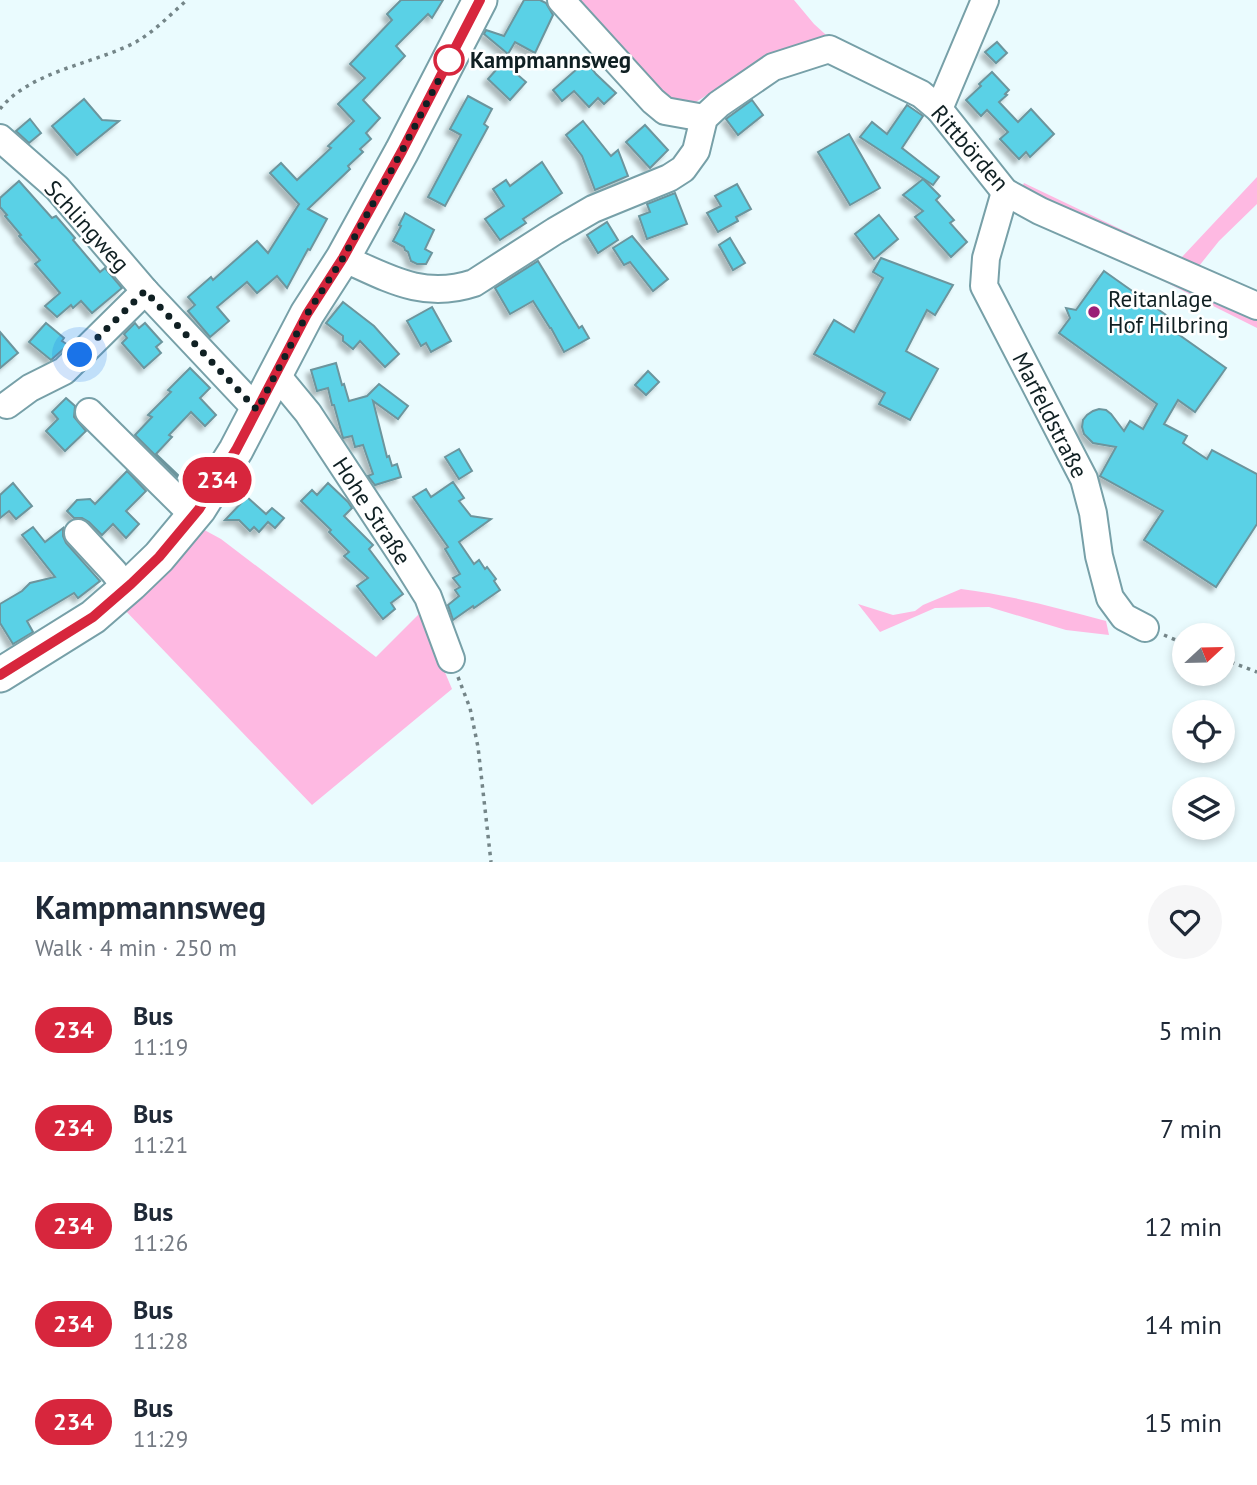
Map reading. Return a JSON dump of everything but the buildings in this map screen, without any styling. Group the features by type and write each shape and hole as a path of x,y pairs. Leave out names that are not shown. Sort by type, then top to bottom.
{"main road":[{"path":"0,675 93,617 159,557 193,515 236,450 307,314 343,258 480,0"}],"street":[{"path":"343,258 415,288 459,288 474,283 593,209 669,178 683,169 696,151 704,118 665,111 561,0"},
{"path":"939,109 985,0"},
{"name":"Rittbörden","path":"704,118 719,104 773,67 829,49 921,94 939,109 1005,192 1040,211 1257,306"},
{"name":"Schlingweg","path":"0,138 57,188 145,291 257,410"},
{"name":"Marfeldstraße","path":"1005,192 986,258 984,286 1084,479 1110,598 1124,617 1145,628"},
{"path":"7,404 30,388 64,371 145,291"},
{"name":"Hohe Straße","path":"275,373 308,413 428,597 451,659"},
{"path":"89,412 193,515"},
{"path":"78,533 126,589"}],"path":[{"path":"0,109 8,99 32,83 137,41 187,0"},
{"path":"451,659 470,708 478,747 491,862"},
{"path":"1236,664 1257,672"}],"shaded area":[{"path":"576,0 794,0 835,43 744,71 696,102 686,104 662,96"},
{"path":"1257,177 1257,204 1219,241 1199,266 1257,295 1257,328 1012,205 1024,183 1181,258"},
{"path":"197,526 221,539 376,657 420,613 452,689 312,805 122,607"},
{"path":"961,589 1016,598 1106,621 1109,635 1066,630 989,607 935,608 880,632 858,604 893,615 915,611"}],"bus line":[{"name":"234","path":"0,675 93,617 159,557 199,509 236,450 307,314 343,258 480,0"}],"place":[{"name":"Kampmannsweg","path":"449,60"},
{"name":"Reitanlage Hof Hilbring","path":"1094,312"}],"route":[{"path":"80,355 145,291 257,410 307,314 343,258 402,151 449,60"}]}
